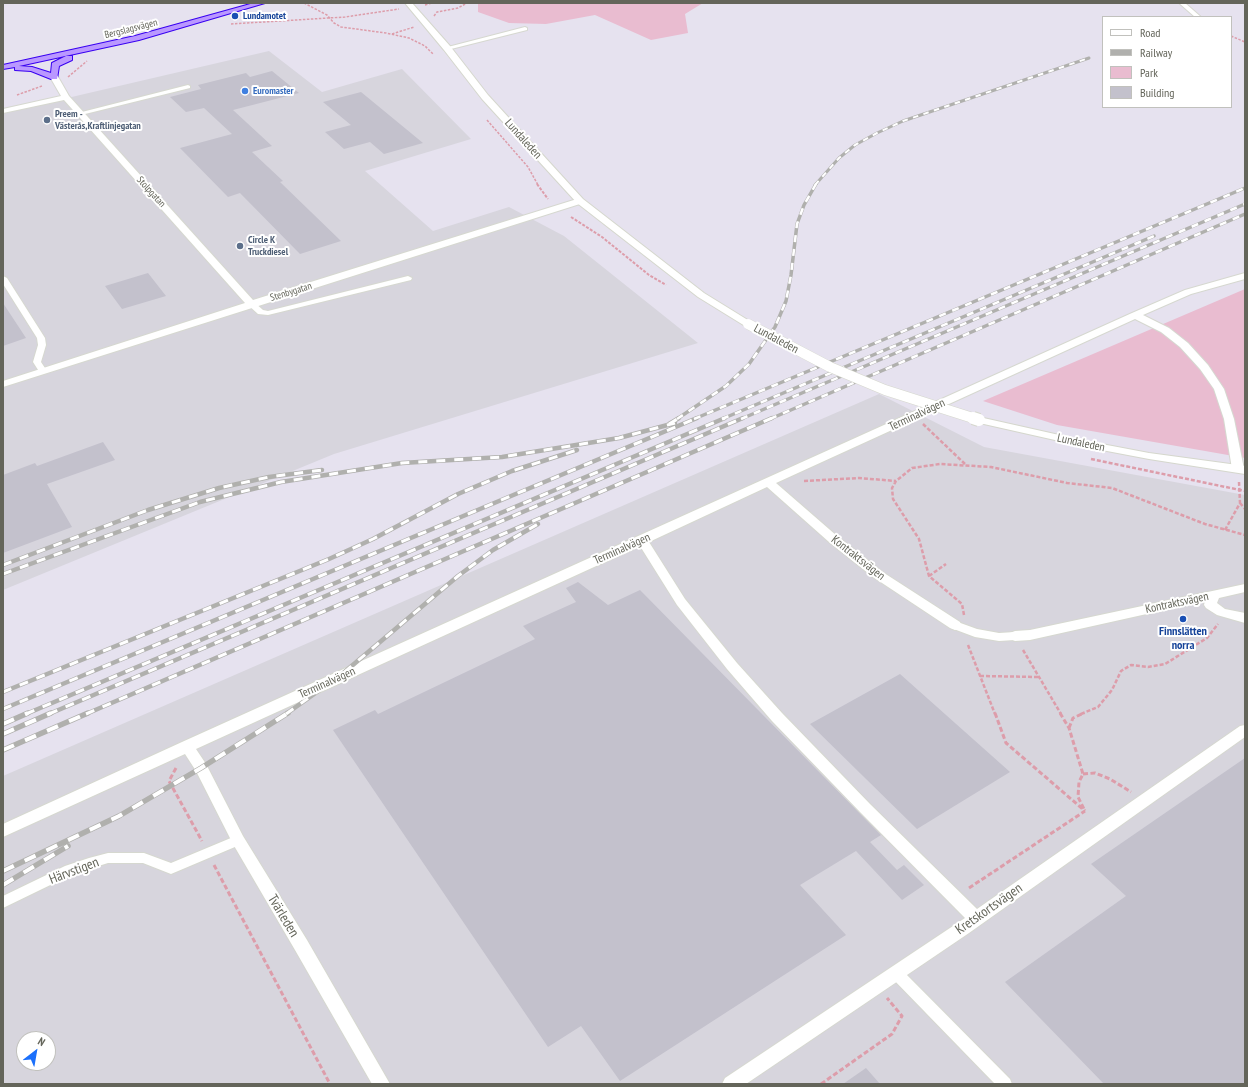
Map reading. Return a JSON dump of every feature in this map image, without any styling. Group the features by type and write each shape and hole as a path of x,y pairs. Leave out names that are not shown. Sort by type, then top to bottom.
{"highway":[{"name":"Bergslagsvägen","path":"3,61 102,39 239,3"},
{"name":"Bergslagsvägen","path":"3,68 90,49 262,3"},
{"path":"3,68 32,69 55,79 55,65 90,49"}],"street":[{"name":"Lundaleden","path":"408,3 447,48 490,102 580,201 701,295 778,341 830,367 885,390 979,420 1100,447 1149,456 1241,469"},
{"name":"Lundaleden","path":"399,6 417,12"},
{"name":"Stolpgatan","path":"55,79 66,97 251,304"},
{"path":"3,111 66,97"},
{"name":"Stenbygatan","path":"3,384 251,304 580,201"},
{"name":"Terminalvägen","path":"3,831 1135,315 1188,292 1245,276"},
{"path":"1135,315 1165,330 1184,345 1204,367 1219,389 1229,419 1241,469"},
{"name":"Kontraktsvägen","path":"768,482 833,539 877,574 958,626"},
{"path":"642,540 681,602 732,666 777,717 854,797 976,918"},
{"name":"Kontraktsvägen","path":"1015,636 1030,635 1245,588"},
{"path":"1214,595 1210,605 1227,615 1245,618"},
{"name":"Kretskortsvägen","path":"732,1084 976,918 1245,730"},
{"name":"Tvärleden","path":"188,746 238,840 301,944 381,1084"}],"lane":[{"path":"1182,3 1197,16"},
{"path":"447,48 525,29"},
{"path":"81,113 188,87"},
{"path":"3,278 41,338 42,345 37,362 43,372"},
{"path":"251,304 261,312 268,313 408,278"},
{"path":"958,626 975,633 999,637 1015,636"},
{"name":"Härvstigen","path":"3,902 69,870 108,858 144,858 171,869 238,840"},
{"path":"896,973 1005,1084"}],"path":[{"path":"304,3 330,18 334,23 348,28 392,34 417,41 425,46 434,55"},
{"path":"434,17 437,12 458,8 467,3"},
{"path":"229,24 358,16 399,6"},
{"path":"392,34 415,27"},
{"path":"1232,36 1245,42"},
{"path":"17,95 55,79 66,78 90,59"},
{"path":"486,120 528,166 546,198 558,208 602,237 649,275 667,286"},
{"path":"914,416 966,465"},
{"path":"1097,460 1245,491"},
{"path":"1085,811 1006,743 980,676 958,626 964,612 962,604 929,576 919,539 893,499 892,488 896,481 904,473 919,466 940,464 1003,469 1067,483 1112,488 1205,524 1245,535"},
{"path":"1225,530 1240,503 1241,469"},
{"path":"799,481 859,478 896,481"},
{"path":"1240,503 1245,509"},
{"path":"929,576 946,564"},
{"path":"1069,728 1073,718 1098,707 1112,690 1121,671 1131,665 1148,667 1165,664 1207,638 1227,615"},
{"path":"1015,636 1069,728 1083,774 1079,782 1078,797 1085,811"},
{"path":"980,676 1039,677"},
{"path":"188,746 169,781 330,1084"},
{"path":"1083,774 1095,773 1110,779 1144,802"},
{"path":"955,897 1085,811"},
{"path":"821,1084 892,1034 902,1016 877,986"}],"shaded area":[{"path":"269,51 322,92 402,69 471,139 365,171 433,231 509,207 564,236 698,343 334,454 3,590 3,113"},
{"path":"879,394 984,447 1245,495 1245,1084 3,1084 3,776"}],"green space":[{"path":"478,3 703,3 685,14 688,33 651,40 595,15 546,24 509,23 478,12"},
{"path":"1245,289 1245,458 1057,425 983,401"}],"building":[{"path":"272,71 299,93 233,110 272,146 252,152 283,181 280,182 341,241 300,254 240,193 228,197 180,148 232,134 204,108 186,112 170,97 201,89 198,85 246,73 250,77"},
{"path":"361,92 423,143 384,154 370,142 344,149 325,132 351,125 323,102"},
{"path":"148,273 166,296 122,309 105,286"},
{"path":"3,303 26,338 3,346"},
{"path":"103,442 115,460 47,484 72,527 3,553 3,475 35,463 37,466"},
{"path":"578,582 608,605 640,590 881,835 870,842 897,870 904,865 924,885 902,900 856,851 800,885 846,935 620,1081 581,1026 548,1047 333,730 375,710 378,714 535,639 523,626 576,602 566,588"},
{"path":"900,674 1010,772 917,829 810,724"},
{"path":"1245,758 1245,1084 1104,1084 1005,982 1126,896 1091,864"},
{"path":"866,1068 880,1084 843,1084"}],"railway":[{"path":"815,185 839,158 855,145 877,133 903,121 1089,58"},
{"path":"677,419 726,386 749,364 775,327 786,301 791,275 797,224 804,205 816,184"},
{"path":"694,419 1245,188"},
{"path":"741,419 1245,204"},
{"path":"770,419 1245,214"},
{"path":"722,419 1154,236"},
{"path":"669,424 679,418"},
{"path":"3,709 697,418"},
{"path":"26,714 725,418"},
{"path":"49,714 743,418"},
{"path":"86,714 772,418"},
{"path":"3,574 200,502 281,482 402,463 502,457 619,438 675,423"},
{"path":"3,692 329,559 373,539 458,494 512,471 577,450"},
{"path":"3,565 148,510 219,488 269,477 322,470"},
{"path":"286,714 341,675 458,576 493,550 538,524"},
{"path":"3,724 28,713"},
{"path":"3,734 51,713"},
{"path":"3,750 88,713"},
{"path":"3,871 119,816 201,768 288,713"},
{"path":"3,885 68,846"}],"place":[{"name":"Lundamotet","path":"235,16"},
{"name":"Euromaster","path":"245,91"},
{"name":"Preem - Västerås,Kraftlinjegatan","path":"47,120"},
{"name":"Circle K Truckdiesel","path":"240,246"},
{"name":"Finnslätten norra","path":"1183,619"}]}
